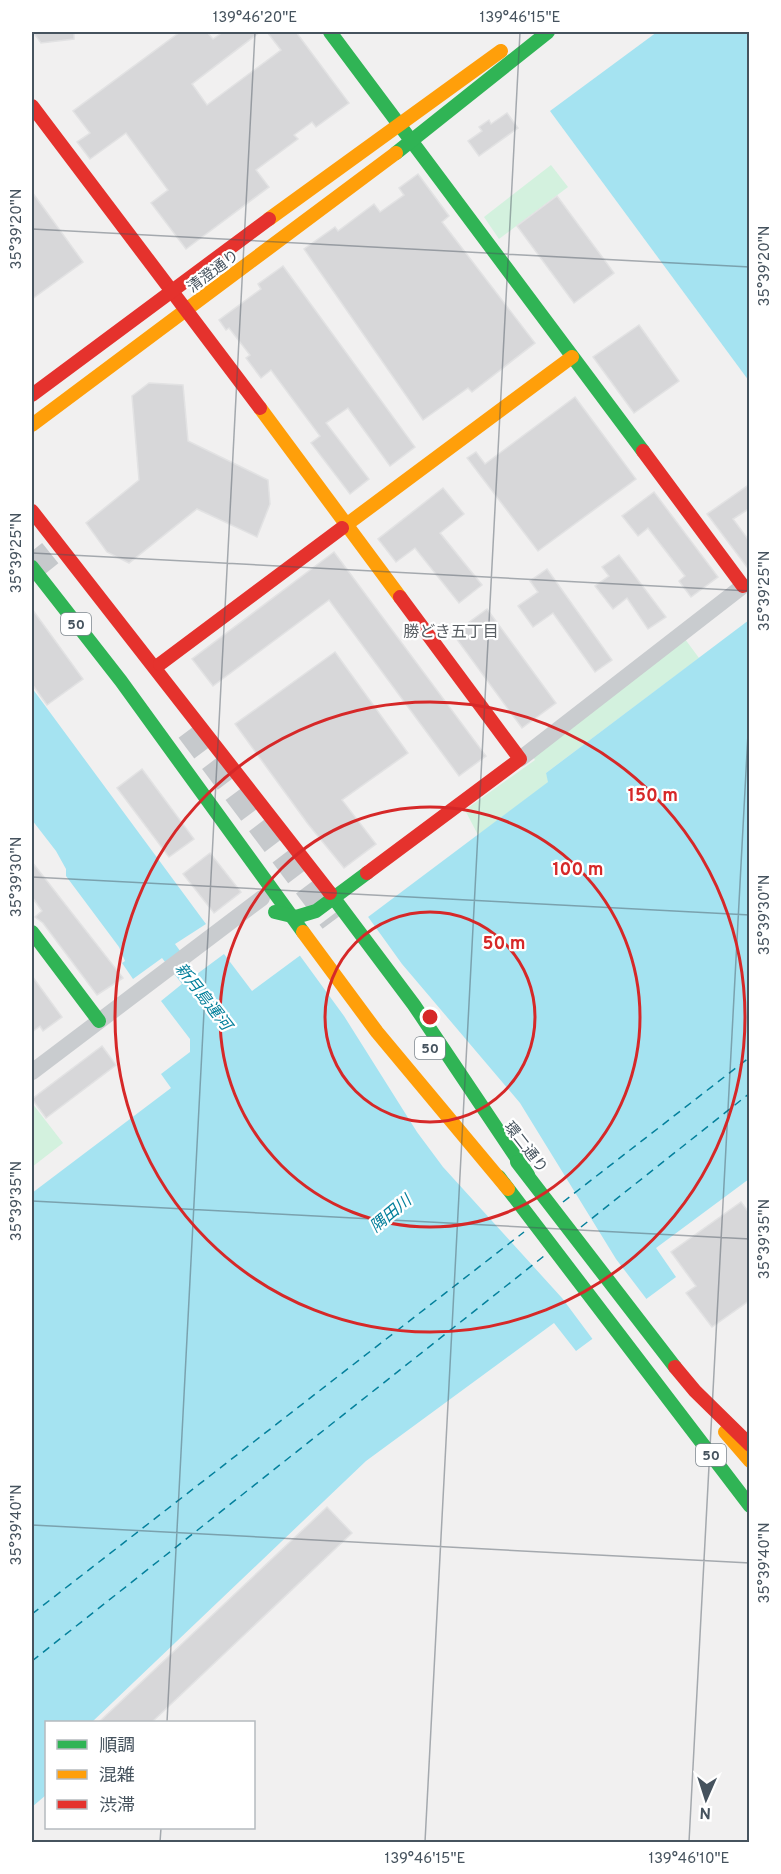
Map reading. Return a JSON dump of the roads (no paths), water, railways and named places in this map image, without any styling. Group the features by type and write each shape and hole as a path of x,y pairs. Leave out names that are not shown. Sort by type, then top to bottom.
{"street":[{"path":"222,845 273,911 296,917 316,911 520,759 743,586 330,32"},
{"name":"清澄通り","path":"32,395 398,123 528,32"},
{"name":"清澄通り","path":"32,425 412,141 548,32"},
{"path":"32,106 172,290 520,759"},
{"path":"160,664 572,357"},
{"name":"50","path":"32,511 264,806 414,1005 528,1175"},
{"name":"50","path":"32,567 121,681 228,832 377,1032 508,1189"},
{"path":"95,590 128,622 160,664 257,777 343,891"},
{"path":"121,681 121,706"},
{"path":"32,1072 262,898"},
{"path":"32,932 99,1021"},
{"name":"環二通り","path":"386,991 644,1330 750,1461"},
{"name":"50","path":"385,1019 508,1189 625,1345 674,1403 750,1506"},
{"name":"環二通り","path":"695,1391 750,1445"},
{"path":"674,1403 750,1484"}],"water":[{"path":"657,32 749,32 749,381 550,111"},
{"path":"749,620 749,1179 656,1248 676,1277 576,1351 554,1323 366,1461 93,1721 45,1721 45,1796 32,1807 32,1193 171,1088 161,1074 190,1052 190,1039 161,1001 182,984 162,958 133,979 122,963 125,961 119,947 66,876 66,869 56,851 32,820 32,688 206,924 175,944 197,974 224,954 252,991 317,943 328,947 548,782 546,773"}],"tunnel":[{"path":"32,551 56,581"},
{"path":"189,730 333,921"}],"district":[{"name":"勝どき五丁目","path":"451,631"}],"water label":[{"name":"新月島運河","path":"204,996"},
{"name":"隅田川","path":"390,1213"}]}
